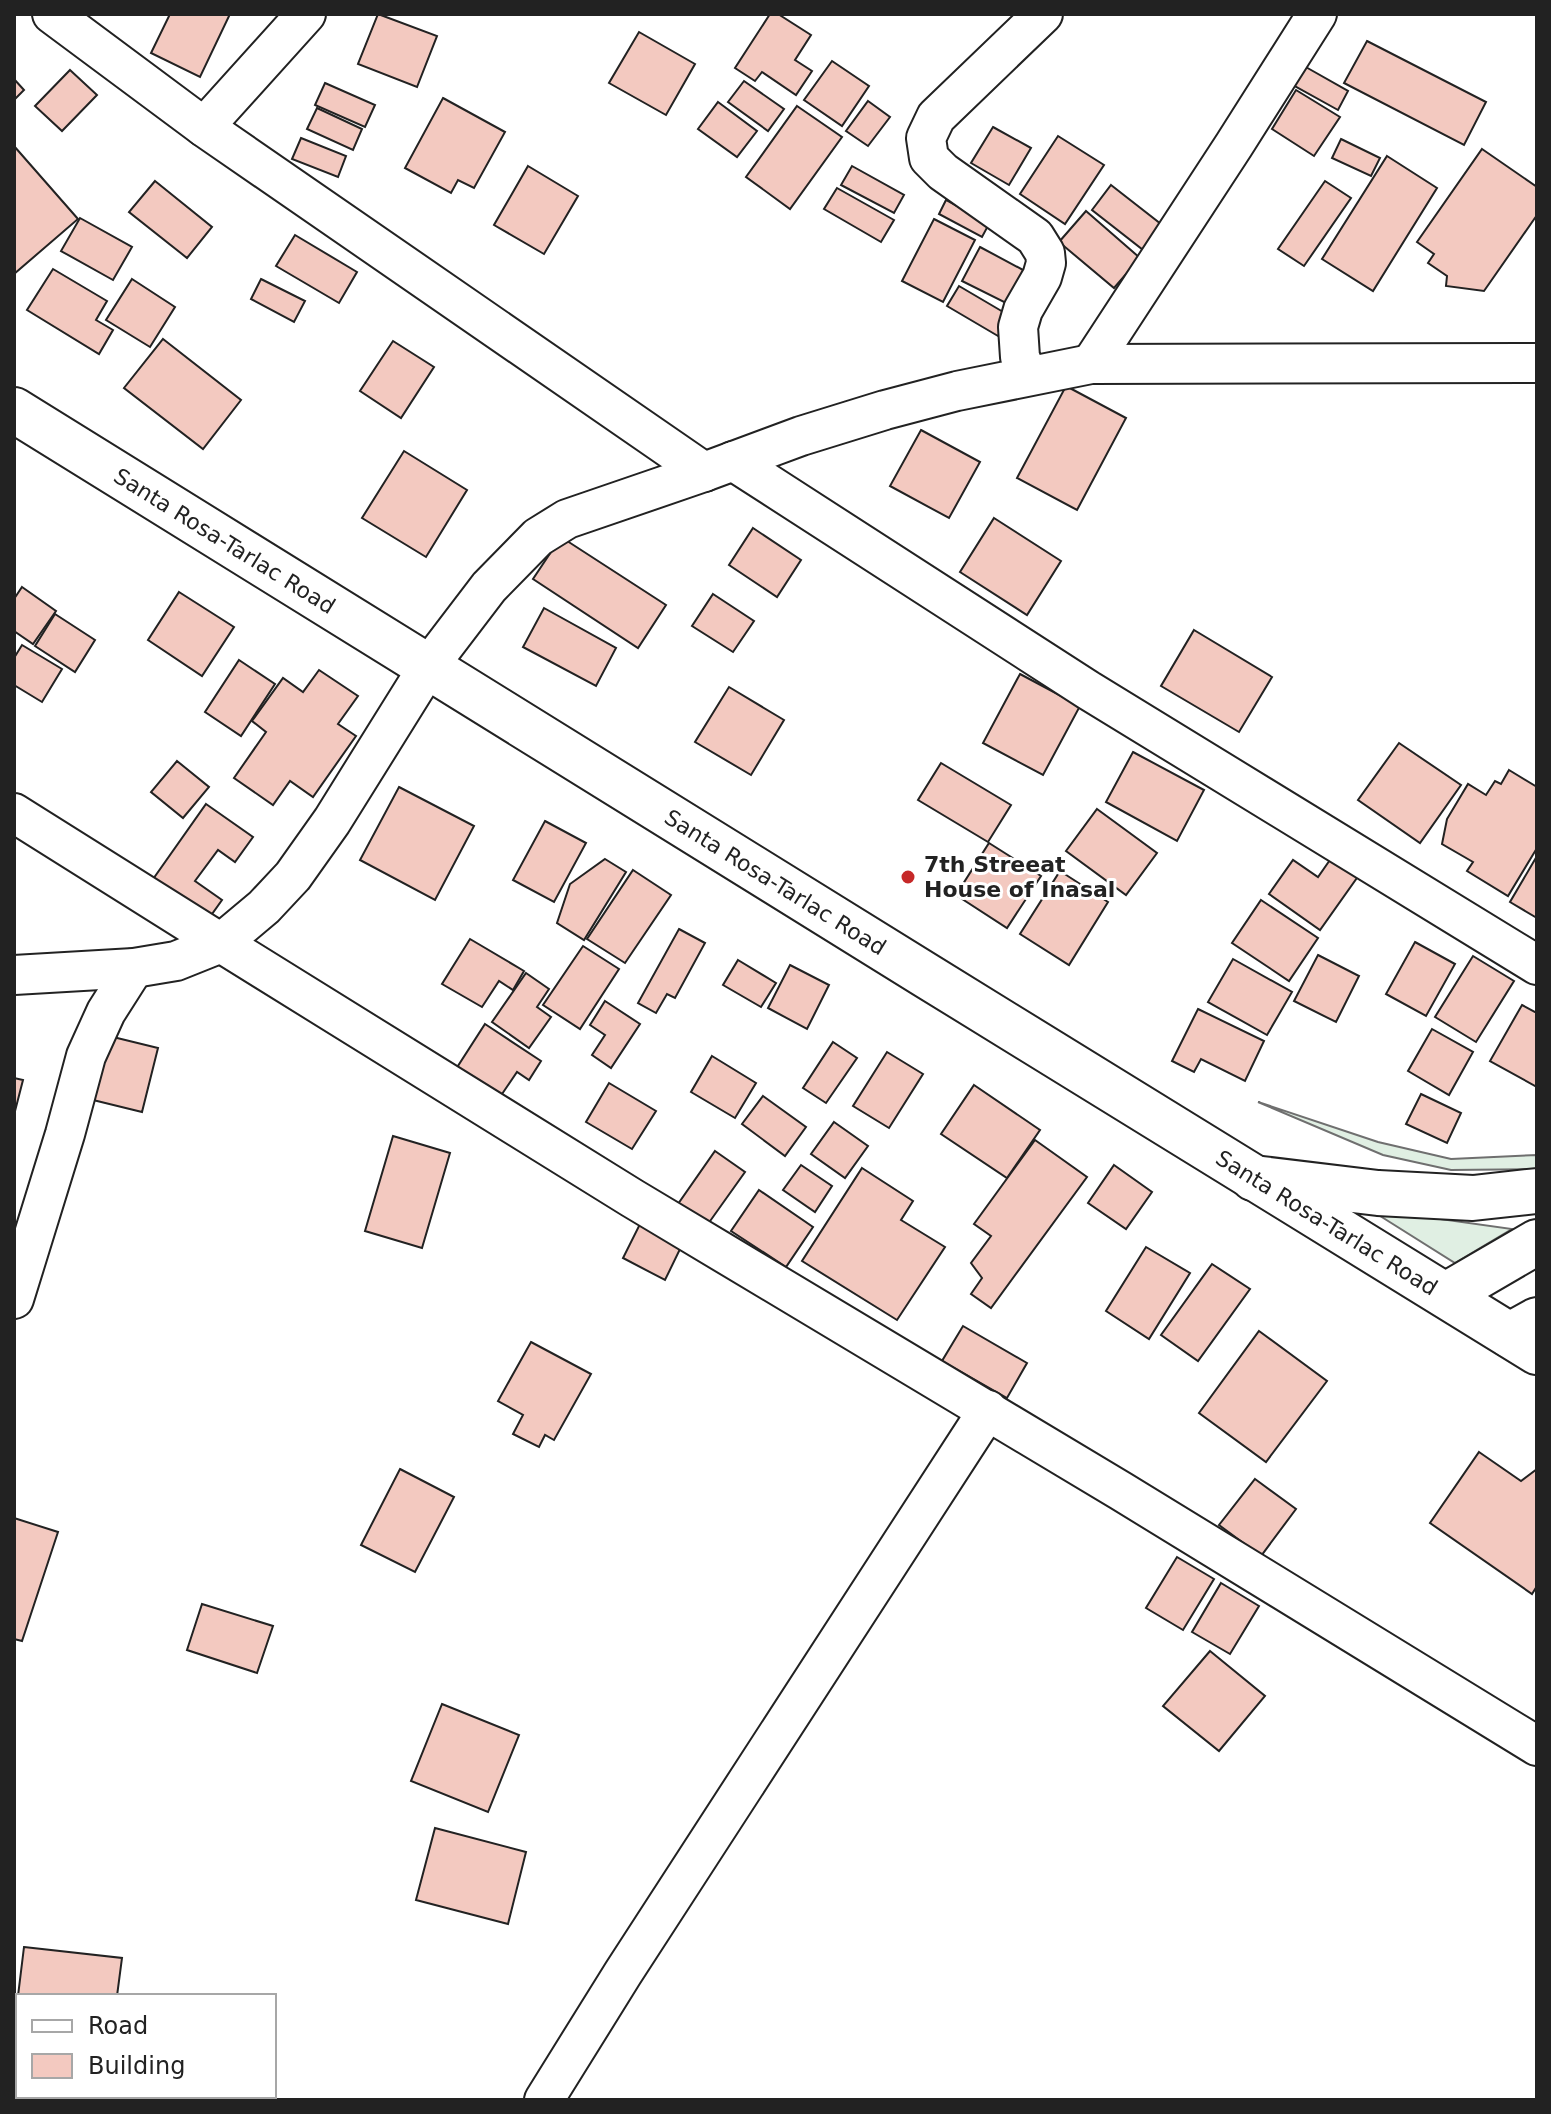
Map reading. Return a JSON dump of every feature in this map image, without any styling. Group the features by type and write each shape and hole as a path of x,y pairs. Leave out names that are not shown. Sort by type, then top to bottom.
{"highway":[{"name":"Santa Rosa-Tarlac Road","path":"14,410 1253,1178 1446,1295 1528,1336"},
{"path":"1253,1178 1378,1193 1473,1198 1537,1191"},
{"path":"1446,1295 1537,1242"}],"street":[{"path":"52,14 204,127 719,466 1537,965"},
{"path":"204,127 306,14"},
{"path":"1028,376 1020,357 1018,327 1023,310 1042,277 1045,253 1035,237 943,172 929,158 926,138 936,117 1043,14"},
{"path":"1091,364 1317,14"},
{"path":"14,975 134,968 176,961 221,943 264,907 293,876 332,821 428,667 489,587 538,537 567,519 801,436 885,410 1091,364 1537,363"},
{"path":"14,813 632,1198 988,1410 1537,1746"},
{"path":"14,1299 86,1056 106,1012 134,968"},
{"path":"544,2100 988,1410"}],"green space":[{"path":"1258,1102 1378,1142 1451,1159 1537,1155 1537,1169 1451,1170 1383,1155"},
{"path":"1369,1209 1512,1229 1455,1263"}],"building":[{"path":"170,14 230,14 200,77 151,53"},
{"path":"378,14 437,36 417,87 358,64"},
{"path":"770,14 778,14 811,35 795,60 812,71 796,95 762,72 755,81 735,68"},
{"path":"639,32 695,64 666,115 609,83"},
{"path":"1367,41 1486,102 1464,145 1344,83"},
{"path":"832,61 869,86 842,126 804,100"},
{"path":"1304,66 1348,91 1338,110 1293,85"},
{"path":"70,70 97,95 62,131 35,106"},
{"path":"14,79 24,90 14,100"},
{"path":"744,81 784,109 768,131 728,102"},
{"path":"325,83 375,105 365,127 315,105"},
{"path":"1296,90 1340,117 1314,156 1272,129"},
{"path":"443,98 505,132 474,188 458,180 451,193 405,168"},
{"path":"868,101 890,117 868,146 846,131"},
{"path":"718,102 757,131 737,157 698,129"},
{"path":"797,106 842,137 790,209 746,177"},
{"path":"317,108 362,129 353,150 307,129"},
{"path":"993,127 1031,148 1009,185 971,163"},
{"path":"1058,136 1104,165 1065,224 1020,194"},
{"path":"301,138 346,156 338,177 292,159"},
{"path":"1341,139 1380,158 1371,176 1332,158"},
{"path":"14,146 78,219 14,274"},
{"path":"1482,149 1537,187 1537,215 1484,291 1446,286 1447,276 1428,263 1434,254 1417,242"},
{"path":"1387,156 1437,188 1373,291 1322,259"},
{"path":"528,166 578,196 544,254 494,225"},
{"path":"852,166 904,195 894,213 841,185"},
{"path":"155,181 212,227 187,258 129,212"},
{"path":"1325,181 1351,198 1304,266 1278,249"},
{"path":"1111,185 1166,228 1147,253 1092,210"},
{"path":"837,188 894,220 881,242 824,209"},
{"path":"946,200 989,224 982,237 939,214"},
{"path":"1086,211 1140,258 1114,288 1059,242"},
{"path":"80,218 132,247 113,280 61,251"},
{"path":"934,219 975,240 943,302 902,281"},
{"path":"295,235 357,272 339,303 276,266"},
{"path":"980,247 1025,271 1008,304 962,281"},
{"path":"53,269 107,301 96,320 113,330 99,354 27,310"},
{"path":"132,279 175,307 150,347 106,320"},
{"path":"261,279 305,301 294,322 251,299"},
{"path":"959,286 1010,316 998,336 947,306"},
{"path":"163,339 241,400 203,449 124,388"},
{"path":"393,341 434,367 401,418 360,391"},
{"path":"1066,386 1126,418 1077,510 1017,478"},
{"path":"921,430 980,462 949,518 890,486"},
{"path":"404,451 467,490 426,557 362,518"},
{"path":"994,518 1061,561 1027,615 960,572"},
{"path":"753,528 801,560 777,597 729,565"},
{"path":"561,537 666,605 638,648 533,579"},
{"path":"22,587 56,611 33,644 14,631 14,599"},
{"path":"179,592 234,627 202,676 148,640"},
{"path":"713,594 754,621 733,652 692,626"},
{"path":"544,608 616,648 596,686 523,647"},
{"path":"55,614 95,640 75,672 35,646"},
{"path":"1194,630 1272,677 1239,732 1161,686"},
{"path":"22,645 62,669 42,702 14,685 14,658"},
{"path":"239,660 275,684 241,736 205,712"},
{"path":"319,670 358,696 338,724 356,736 313,797 290,781 273,805 234,778 266,732 252,721 283,678 303,692"},
{"path":"1020,674 1080,706 1043,775 983,743"},
{"path":"729,687 784,720 751,775 695,742"},
{"path":"1399,743 1461,785 1420,843 1358,800"},
{"path":"1133,752 1204,790 1177,841 1106,802"},
{"path":"177,761 209,787 183,818 151,792"},
{"path":"941,763 1011,805 988,842 918,800"},
{"path":"1509,770 1537,787 1537,848 1508,896 1467,871 1473,862 1442,844 1447,819 1468,784 1486,795 1495,781 1501,784"},
{"path":"399,787 474,826 435,900 360,860"},
{"path":"206,804 253,837 235,862 218,850 195,881 222,900 207,921 151,882"},
{"path":"1097,809 1157,853 1126,895 1066,851"},
{"path":"545,821 586,843 554,902 513,880"},
{"path":"989,843 1041,876 1007,928 956,895"},
{"path":"1537,856 1537,918 1510,902"},
{"path":"1332,857 1359,875 1320,930 1269,894 1293,860 1318,877"},
{"path":"605,859 626,872 584,940 557,923 570,884"},
{"path":"633,870 671,895 625,963 587,939"},
{"path":"1060,871 1108,902 1069,965 1020,934"},
{"path":"1261,900 1318,938 1289,981 1232,943"},
{"path":"679,929 705,943 675,998 667,994 656,1013 638,1003"},
{"path":"470,939 524,971 513,990 499,981 482,1007 442,984"},
{"path":"1415,942 1455,964 1426,1016 1386,994"},
{"path":"583,946 619,969 580,1029 543,1005"},
{"path":"1318,955 1359,976 1336,1022 1294,1001"},
{"path":"1473,956 1514,981 1476,1042 1435,1017"},
{"path":"1233,959 1292,992 1267,1035 1208,1002"},
{"path":"738,960 776,983 761,1007 723,985"},
{"path":"790,965 829,985 807,1029 768,1008"},
{"path":"526,973 549,989 537,1007 551,1017 529,1048 492,1022"},
{"path":"605,1001 640,1024 611,1068 592,1055 605,1035 590,1025"},
{"path":"1522,1005 1537,1013 1537,1087 1490,1061"},
{"path":"1198,1009 1264,1041 1245,1081 1201,1059 1194,1072 1172,1061"},
{"path":"485,1024 541,1061 529,1080 517,1072 500,1097 456,1069"},
{"path":"1432,1029 1473,1052 1449,1095 1408,1071"},
{"path":"109,1036 158,1048 142,1112 93,1100"},
{"path":"833,1042 857,1058 826,1103 803,1088"},
{"path":"887,1052 923,1074 889,1128 853,1106"},
{"path":"712,1056 756,1083 735,1118 691,1092"},
{"path":"14,1078 23,1080 14,1115"},
{"path":"609,1083 656,1111 632,1149 586,1122"},
{"path":"974,1085 1040,1130 1007,1178 941,1134"},
{"path":"1421,1094 1461,1113 1447,1143 1406,1124"},
{"path":"763,1096 806,1127 785,1156 742,1124"},
{"path":"834,1122 868,1146 845,1178 811,1154"},
{"path":"393,1136 450,1153 422,1248 365,1231"},
{"path":"1035,1140 1087,1177 991,1308 971,1294 982,1278 971,1263 991,1236 974,1224"},
{"path":"715,1151 745,1172 708,1224 678,1204"},
{"path":"801,1165 832,1186 815,1212 783,1190"},
{"path":"1114,1165 1152,1192 1126,1229 1088,1203"},
{"path":"862,1168 913,1201 901,1220 945,1247 897,1320 802,1261"},
{"path":"759,1190 813,1227 786,1267 731,1231"},
{"path":"640,1224 682,1245 665,1280 623,1258"},
{"path":"1146,1247 1190,1273 1149,1339 1106,1311"},
{"path":"1212,1264 1250,1289 1198,1361 1161,1335"},
{"path":"963,1326 1027,1363 1007,1398 942,1361"},
{"path":"1259,1331 1327,1381 1266,1462 1199,1413"},
{"path":"531,1342 591,1374 554,1440 545,1435 539,1447 513,1434 523,1415 498,1401"},
{"path":"1479,1452 1521,1481 1537,1469 1537,1586 1532,1594 1430,1523"},
{"path":"400,1469 454,1497 415,1572 361,1545"},
{"path":"1255,1479 1296,1509 1261,1556 1219,1525"},
{"path":"14,1518 58,1532 22,1641 14,1639"},
{"path":"1177,1557 1214,1579 1183,1630 1146,1608"},
{"path":"1221,1583 1259,1606 1230,1654 1192,1632"},
{"path":"202,1604 273,1626 257,1673 187,1650"},
{"path":"1210,1651 1265,1696 1219,1751 1163,1706"},
{"path":"442,1704 519,1735 488,1812 411,1781"},
{"path":"435,1828 526,1852 508,1924 416,1900"},
{"path":"24,1947 122,1958 117,1994 18,1994"}],"place":[{"name":"7th Streeat House of Inasal","path":"908,877"}]}
